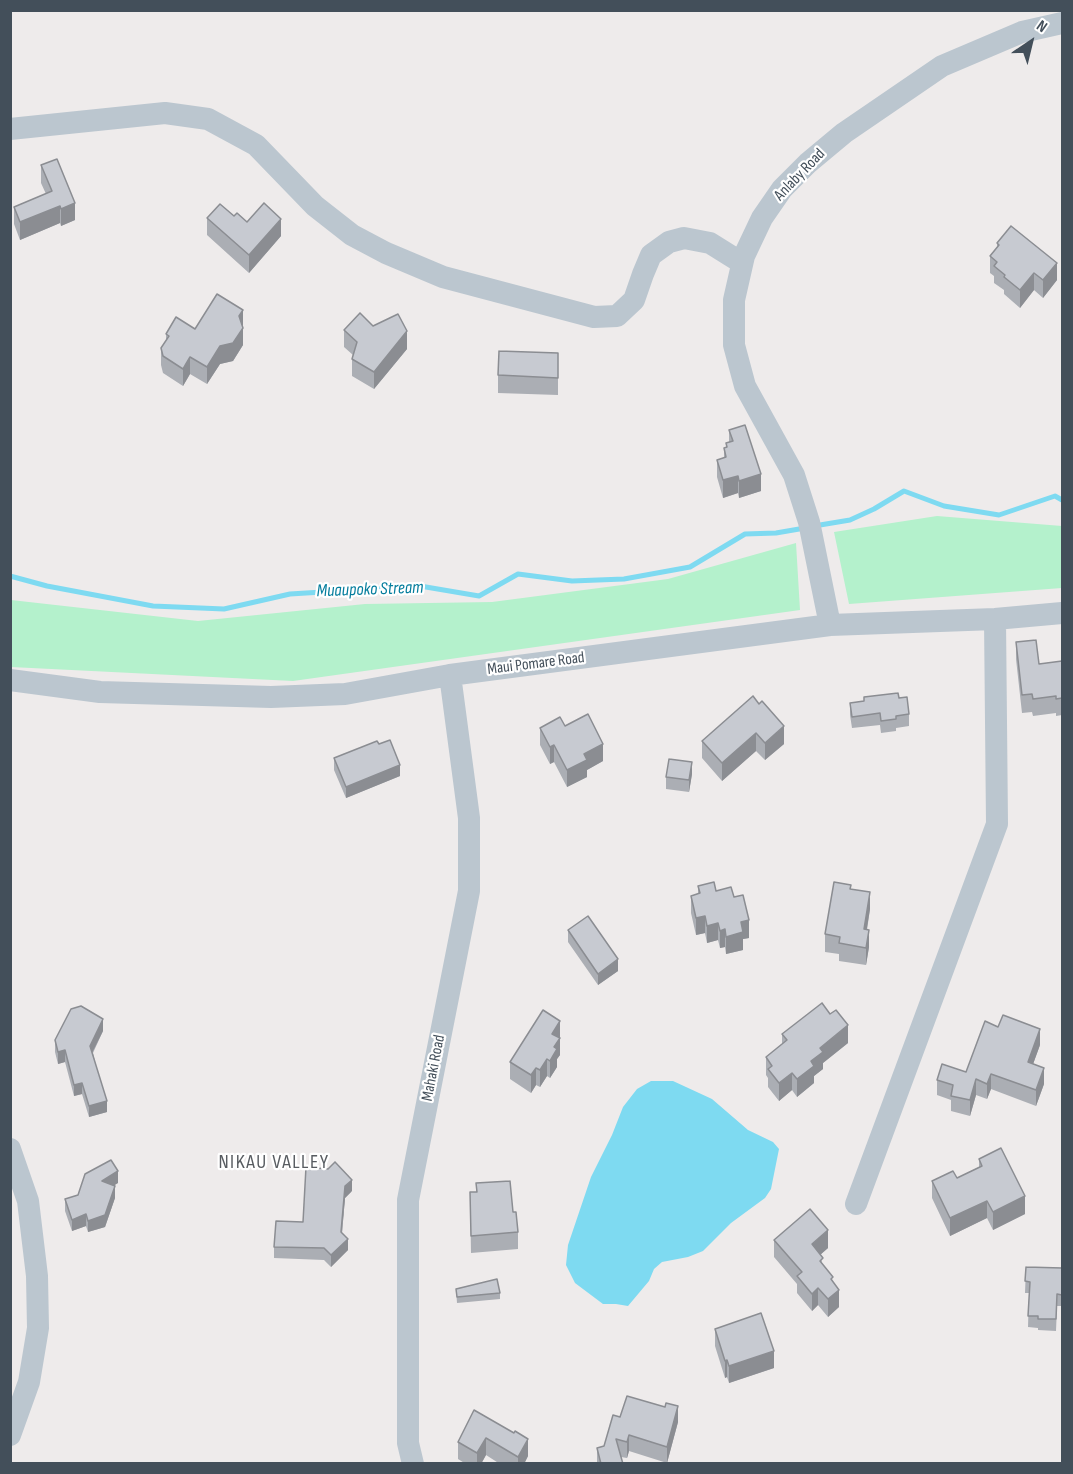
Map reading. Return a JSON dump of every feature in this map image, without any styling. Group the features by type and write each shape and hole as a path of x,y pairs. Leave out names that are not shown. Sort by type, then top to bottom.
{"street":[{"name":"Anlaby Road","path":"830,625 809,522 794,475 745,386 734,345 734,300 742,263 762,218 782,189 808,163 844,133 942,66 1022,32 1062,23"},
{"path":"10,129 165,113 208,119 256,145 315,206 352,235 387,253 443,277 594,317 617,316 634,300 651,255 669,242 684,238 710,243 742,263"},
{"name":"Maui Pomare Road","path":"10,680 100,692 271,697 345,694 450,675 830,625 995,619 1062,613"},
{"path":"856,1204 997,824 995,619"},
{"name":"Mahaki Road","path":"413,1464 408,1443 408,1200 469,891 469,818 450,675"},
{"path":"10,1149 28,1201 37,1276 38,1328 29,1382 10,1435"}],"green space":[{"path":"937,516 1062,526 1062,588 849,604 834,532"},
{"path":"796,543 800,610 293,681 11,667 11,600 198,621 365,604 492,602 668,579"}],"water":[{"path":"651,1081 673,1081 712,1099 748,1130 773,1142 779,1149 771,1189 765,1198 731,1223 703,1251 688,1257 662,1262 654,1269 649,1281 628,1306 603,1304 575,1283 566,1265 568,1245 591,1177 623,1107 637,1089"}],"building":[{"path":"57,159 75,203 61,209 60,206 20,222 14,207 52,191 41,165"},
{"path":"264,203 281,219 249,255 207,218 220,204 234,216 237,213 247,222"},
{"path":"1011,226 1057,263 1043,280 1034,273 1020,290 994,266 997,262 990,256"},
{"path":"217,294 243,310 239,316 243,328 233,343 220,346 207,367 190,357 183,369 163,356 161,348 169,336 166,334 176,317 195,329"},
{"path":"360,313 373,326 398,314 407,331 374,372 352,359 357,342 344,330"},
{"path":"499,351 558,353 558,378 498,375"},
{"path":"745,425 761,474 739,481 738,476 723,480 717,460 726,457 724,448 727,447 726,443 733,441 729,430"},
{"path":"1036,640 1039,664 1062,661 1062,698 1056,699 1056,696 1033,699 1032,694 1022,695 1016,642"},
{"path":"898,693 899,698 907,697 909,714 881,721 880,713 852,717 850,703 864,701 864,697"},
{"path":"753,696 759,704 762,701 784,726 765,743 756,733 722,763 702,741"},
{"path":"588,714 603,744 584,754 587,760 567,770 554,745 550,747 540,728 560,717 565,726"},
{"path":"390,740 400,765 346,787 334,758 377,741 379,744"},
{"path":"669,759 692,762 689,780 666,777"},
{"path":"714,882 716,891 731,887 734,897 743,895 749,920 741,922 743,932 726,937 725,929 720,931 718,923 707,926 705,916 696,918 691,896 700,893 698,886"},
{"path":"834,882 851,885 850,889 870,892 864,929 869,930 866,948 839,943 840,937 825,934"},
{"path":"588,916 618,959 598,974 568,930"},
{"path":"822,1003 830,1014 836,1010 848,1025 820,1048 823,1052 811,1061 814,1066 797,1079 792,1073 779,1083 768,1069 772,1066 766,1057 787,1040 782,1034"},
{"path":"81,1006 103,1019 90,1046 107,1101 89,1106 82,1083 74,1085 65,1050 58,1052 55,1040 71,1009"},
{"path":"543,1010 560,1021 552,1034 560,1038 554,1047 557,1049 550,1061 547,1059 540,1070 536,1068 531,1075 510,1062"},
{"path":"1003,1015 1040,1029 1028,1062 1044,1068 1036,1090 991,1074 987,1084 976,1079 970,1100 951,1096 953,1085 937,1080 942,1064 966,1072 985,1021 998,1027"},
{"path":"1001,1148 1025,1196 993,1212 987,1201 950,1218 932,1181 953,1171 957,1178 982,1166 979,1159"},
{"path":"111,1160 118,1171 102,1181 115,1186 105,1215 88,1221 86,1214 72,1220 65,1199 78,1195 85,1174"},
{"path":"335,1162 352,1180 345,1186 341,1232 348,1239 331,1255 324,1248 274,1247 276,1221 303,1222 306,1167 328,1169"},
{"path":"510,1181 513,1212 516,1212 518,1232 471,1236 470,1192 477,1192 476,1183"},
{"path":"810,1209 828,1230 812,1244 823,1258 820,1261 833,1277 831,1279 839,1290 828,1299 818,1288 812,1294 797,1276 802,1272 774,1240"},
{"path":"1026,1267 1062,1268 1062,1295 1057,1294 1056,1319 1038,1319 1038,1316 1028,1316 1030,1282 1025,1281"},
{"path":"497,1279 500,1293 457,1297 456,1289"},
{"path":"761,1313 774,1351 729,1366 727,1360 725,1361 715,1329"},
{"path":"627,1396 665,1407 666,1403 678,1406 667,1447 629,1435 627,1442 616,1439 623,1464 601,1464 597,1448 604,1446 613,1415 620,1417"},
{"path":"474,1410 528,1439 518,1457 486,1438 477,1453 458,1442"}],"waterway":[{"name":"Muaupoko Stream","path":"814,526 850,520 904,491 944,506 999,515 1055,496 1062,500"},
{"name":"Muaupoko Stream","path":"10,576 47,586 153,606 224,609 290,594 420,586 479,596 518,574 572,581 624,579 690,567 745,534 776,533 805,528"}],"district":[{"name":"NIKAU VALLEY","path":"274,1163"}]}
